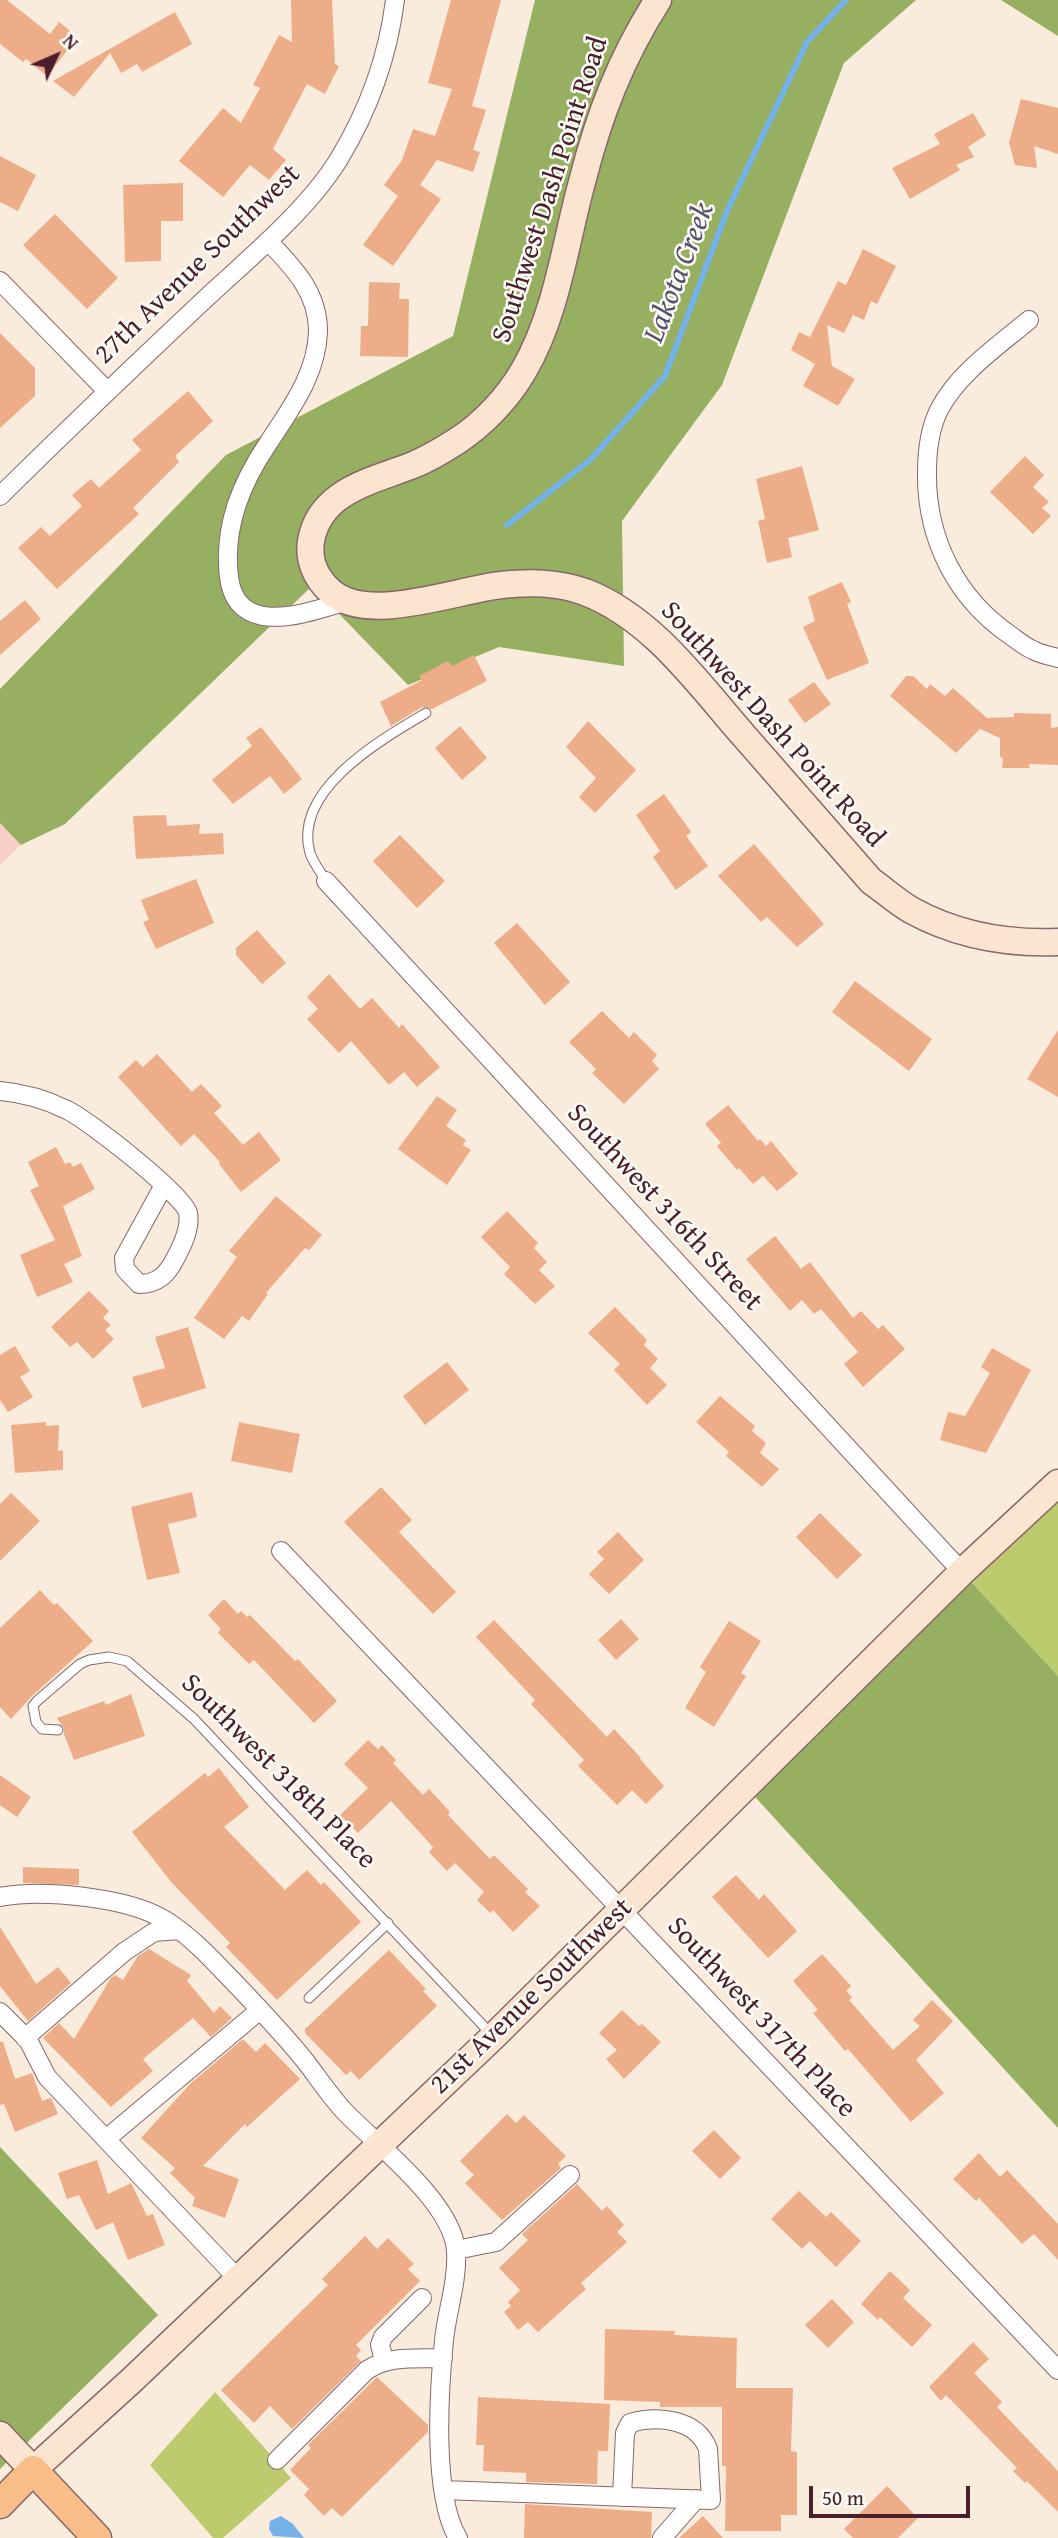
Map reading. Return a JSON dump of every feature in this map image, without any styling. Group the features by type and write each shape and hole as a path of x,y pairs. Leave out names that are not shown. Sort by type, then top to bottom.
{"main road":[{"name":"Southwest Dash Point Road","path":"658,0 635,36 616,76 582,179 555,294 538,342 524,370 495,409 456,442 416,464 357,485 332,503 317,524 310,545 313,566 325,586 344,602 356,604 389,605 498,585 524,583 551,583 606,601 625,613 669,650 871,881 909,909 971,934 1008,942 1058,942"},
{"name":"21st Avenue Southwest","path":"0,2504 494,2036 962,1572 1058,1483"},
{"path":"0,2435 97,2538"}],"street":[{"name":"27th Avenue Southwest","path":"0,496 314,193 338,160 377,79 392,27 395,0"},
{"path":"268,240 305,282 317,314 317,340 311,368 297,399 250,473 236,506 227,543 230,584 232,592 241,604 271,618 291,616 344,602"},
{"path":"0,281 107,391"},
{"path":"1029,320 965,375 939,410 927,447 927,492 932,525 944,560 963,592 997,626 1032,650 1058,658"},
{"name":"Southwest 316th Street","path":"326,881 962,1572"},
{"path":"0,1091 39,1098 69,1111 93,1127 164,1185 188,1211 188,1225 174,1261 161,1279 153,1283 139,1284 125,1269 124,1258 164,1185"},
{"name":"Southwest 317th Place","path":"281,1551 1058,2370"},
{"path":"0,1897 74,1896 124,1902 140,1907 178,1930 210,1958 260,2010 292,2045 346,2113 379,2143 435,2205 450,2230 456,2250 443,2358 440,2436 446,2511 458,2538"},
{"path":"25,2038 124,1952 154,1932 178,1930"},
{"path":"106,2139 260,2010"},
{"path":"0,2012 25,2038 47,2077 237,2279"},
{"path":"456,2250 496,2242 570,2175"},
{"path":"384,2360 380,2345 383,2337 422,2298"},
{"path":"277,2460 367,2370 384,2360 443,2358"},
{"path":"443,2490 622,2497 696,2499 711,2500 708,2449 705,2441 696,2430 674,2421 635,2421 628,2425 625,2433 622,2497"},
{"path":"662,2538 696,2499"}],"lane":[{"path":"326,881 310,854 308,827 316,806 330,785 369,747 426,713"},
{"name":"Southwest 318th Place","path":"58,1730 42,1729 36,1722 33,1706 37,1701 80,1664 109,1657 127,1661 194,1719 494,2036"},
{"path":"309,1998 388,1923"}],"shaded area":[{"path":"0,823 21,845 0,865"}],"green space":[{"path":"535,0 916,0 844,63 722,385 622,521 624,666 499,647 408,685 312,586 65,824 21,845 0,823 0,689 226,455 453,336"},
{"path":"1001,0 1058,0 1058,36"},
{"path":"1058,1483 1058,1676 962,1572"},
{"path":"962,1572 1058,1676 1058,2128 746,1787"},
{"path":"0,2147 158,2315 0,2469"},
{"path":"215,2392 291,2478 223,2538 213,2538 150,2465"}],"water":[{"path":"281,2516 293,2524 304,2538 273,2536 269,2529 270,2521"}],"building":[{"path":"0,0 7,0 50,34 59,22 78,37 47,76 26,59 23,62 0,44"},
{"path":"291,0 332,0 335,64 339,66 325,94 307,84 273,149 286,160 269,180 250,165 223,197 179,161 223,108 241,123 260,88 253,85 279,35 292,42"},
{"path":"451,0 501,0 472,106 486,110 473,150 480,152 473,172 437,160 420,185 441,199 393,266 363,245 398,196 384,185 402,160 413,129 435,136 452,89 428,83"},
{"path":"175,12 192,44 142,72 137,64 121,73 110,53 74,97 53,81"},
{"path":"1021,99 1058,108 1058,154 1034,146 1037,168 1015,165 1009,142"},
{"path":"973,113 986,135 968,147 974,157 956,165 960,170 910,199 892,168 940,144 934,134"},
{"path":"0,156 36,175 18,211 0,202"},
{"path":"183,183 183,221 161,221 161,261 125,262 123,185"},
{"path":"55,214 118,278 87,309 23,245"},
{"path":"863,249 896,266 877,304 871,301 864,320 853,315 844,333 827,325 832,366 855,379 838,406 803,386 815,364 791,350 799,332 810,337 838,281 846,285"},
{"path":"369,282 400,283 399,299 409,299 408,357 360,356 361,326 368,326"},
{"path":"0,333 35,368 35,396 0,428"},
{"path":"188,391 213,421 175,456 179,462 133,508 139,514 57,589 18,548 41,527 50,536 82,506 72,495 91,479 99,488 141,450 132,440"},
{"path":"1025,456 1044,475 1033,487 1049,502 1042,508 1051,516 1033,534 990,492"},
{"path":"802,466 819,530 788,538 792,557 767,563 758,521 765,519 756,479"},
{"path":"842,582 851,602 847,604 869,663 827,680 803,627 815,621 808,597"},
{"path":"25,600 41,619 0,655 0,621"},
{"path":"474,655 487,681 432,709 422,707 391,726 380,702 422,680 419,676 448,661 452,666"},
{"path":"906,676 913,676 927,689 930,684 945,696 953,688 987,718 1014,717 1014,713 1051,714 1051,728 1058,727 1058,765 1029,764 1030,768 1002,768 1000,738 980,729 956,753 890,696"},
{"path":"814,682 831,704 805,723 788,700"},
{"path":"588,721 636,770 595,813 579,797 596,778 566,747"},
{"path":"460,726 487,758 462,780 435,748"},
{"path":"261,727 302,779 284,794 270,776 233,804 212,780 252,746 246,738"},
{"path":"664,794 691,832 686,836 708,866 676,890 653,857 660,851 636,815"},
{"path":"166,815 167,826 200,824 199,834 223,833 224,854 136,859 133,816"},
{"path":"400,835 445,881 417,908 373,861"},
{"path":"754,844 824,924 797,947 767,917 761,922 718,876"},
{"path":"196,879 214,923 156,949 143,922 149,920 141,900"},
{"path":"517,923 570,982 545,1005 494,943"},
{"path":"257,930 286,963 262,984 236,955 236,948"},
{"path":"329,974 360,1009 372,998 399,1028 402,1024 440,1067 417,1087 404,1072 389,1085 351,1041 339,1053 307,1019 318,1009 307,997"},
{"path":"855,981 932,1039 909,1071 832,1012"},
{"path":"602,1011 629,1038 634,1032 657,1055 652,1061 659,1069 624,1104 592,1073 596,1069 569,1042"},
{"path":"1058,1030 1058,1097 1027,1079"},
{"path":"157,1054 192,1092 201,1084 222,1106 214,1113 243,1145 259,1132 281,1160 241,1192 220,1162 194,1134 181,1146 118,1077 136,1060 143,1067"},
{"path":"437,1096 457,1110 446,1126 466,1140 463,1145 471,1150 447,1185 398,1149"},
{"path":"728,1105 758,1141 760,1139 766,1146 771,1141 798,1174 777,1191 763,1176 753,1184 717,1146 721,1143 705,1124"},
{"path":"56,1147 65,1164 70,1162 73,1167 81,1163 95,1189 63,1206 82,1256 64,1264 73,1282 37,1297 20,1255 55,1240 30,1190 39,1186 28,1162"},
{"path":"276,1196 322,1235 309,1250 305,1248 266,1293 268,1294 249,1321 242,1316 224,1339 194,1318 237,1257 229,1251"},
{"path":"507,1211 538,1243 534,1248 547,1262 539,1270 555,1286 535,1304 504,1274 510,1267 481,1237"},
{"path":"775,1236 801,1269 810,1262 853,1318 861,1311 878,1329 883,1325 905,1349 863,1387 844,1364 858,1352 821,1309 814,1314 802,1300 790,1311 746,1259"},
{"path":"89,1291 109,1311 103,1318 111,1325 105,1330 114,1339 93,1359 77,1342 70,1347 51,1327"},
{"path":"615,1307 647,1340 644,1345 658,1359 650,1368 667,1385 647,1405 614,1370 620,1364 588,1333"},
{"path":"188,1327 206,1388 142,1408 132,1377 165,1368 155,1337"},
{"path":"15,1346 30,1371 20,1377 33,1397 8,1412 0,1400 0,1355"},
{"path":"992,1348 1031,1370 986,1453 940,1440 948,1412 965,1416 990,1373 981,1367"},
{"path":"447,1362 469,1390 425,1425 403,1396"},
{"path":"720,1396 755,1426 752,1431 766,1443 760,1453 779,1469 762,1487 726,1456 729,1452 696,1422"},
{"path":"46,1422 46,1426 59,1425 58,1451 63,1450 63,1470 15,1473 11,1425"},
{"path":"239,1422 300,1434 292,1473 231,1461"},
{"path":"381,1487 412,1520 399,1532 456,1592 433,1614 344,1522"},
{"path":"192,1492 197,1517 168,1524 180,1573 147,1580 131,1507"},
{"path":"11,1493 40,1521 0,1561 0,1504"},
{"path":"820,1513 862,1555 837,1579 796,1537"},
{"path":"618,1532 644,1560 609,1594 589,1574 604,1559 597,1552"},
{"path":"40,1590 54,1605 57,1603 93,1641 32,1696 11,1719 0,1707 0,1628"},
{"path":"224,1599 238,1614 241,1611 247,1617 250,1615 295,1661 298,1659 337,1701 314,1723 254,1660 249,1664 218,1633 221,1629 208,1615"},
{"path":"621,1619 639,1639 616,1660 598,1640"},
{"path":"494,1620 607,1737 614,1729 641,1758 664,1786 646,1804 632,1790 617,1805 578,1766 584,1760 531,1704 535,1700 476,1637"},
{"path":"729,1621 761,1641 741,1673 746,1676 714,1727 685,1708 706,1672 700,1667"},
{"path":"131,1694 145,1736 74,1760 64,1728 57,1718 104,1701 106,1705"},
{"path":"368,1740 378,1749 382,1745 396,1760 393,1763 423,1795 429,1789 450,1812 448,1815 490,1859 494,1855 528,1889 525,1892 540,1906 513,1932 493,1910 490,1913 477,1900 484,1892 455,1863 447,1871 429,1852 433,1847 391,1801 358,1833 340,1815 368,1788 344,1764"},
{"path":"219,1768 249,1807 224,1827 285,1890 307,1870 321,1885 324,1882 361,1922 277,2000 226,1947 230,1943 172,1883 132,1832 205,1773 208,1777"},
{"path":"0,1775 31,1797 17,1817 0,1805"},
{"path":"23,1867 79,1869 79,1885 23,1883"},
{"path":"736,1875 759,1900 764,1894 797,1931 768,1958 712,1897"},
{"path":"0,1927 36,1984 58,1967 71,1983 28,2021 0,1986"},
{"path":"149,1949 191,1975 187,1981 214,2013 220,2006 232,2018 211,2037 193,2018 143,2059 153,2071 111,2107 43,2038 59,2023 74,2039 111,1978 115,1975 123,1980 138,1956"},
{"path":"389,1950 426,1989 423,1991 437,2006 359,2080 351,2071 346,2075 305,2033 305,2029"},
{"path":"822,1954 851,1986 846,1991 852,1997 849,2000 893,2050 920,2026 913,2020 932,2000 953,2021 916,2060 944,2093 911,2122 813,2013 818,2010 793,1981"},
{"path":"622,2010 661,2042 624,2079 606,2059 617,2050 599,2033"},
{"path":"243,2039 256,2052 265,2043 300,2079 247,2127 245,2124 203,2166 239,2179 225,2218 192,2206 195,2198 170,2173 175,2168 141,2138 191,2083"},
{"path":"0,2042 3,2042 15,2079 32,2073 42,2101 51,2098 58,2114 15,2132 4,2104 0,2105"},
{"path":"507,2114 516,2123 524,2115 566,2156 558,2164 561,2168 502,2220 465,2183 474,2175 460,2161"},
{"path":"714,2130 741,2158 720,2179 692,2151"},
{"path":"979,2153 1000,2177 1007,2170 1058,2224 1058,2260 1034,2234 1022,2244 979,2198 976,2201 953,2179"},
{"path":"97,2160 108,2194 131,2183 147,2216 153,2214 165,2245 128,2260 113,2222 96,2230 79,2195 67,2199 58,2173"},
{"path":"577,2184 602,2211 607,2206 624,2225 617,2232 627,2242 581,2283 586,2289 538,2332 528,2322 518,2330 504,2312 511,2306 508,2302 520,2290 499,2268 528,2240 522,2234"},
{"path":"799,2191 826,2217 831,2212 861,2241 836,2267 810,2241 802,2249 771,2219"},
{"path":"365,2236 377,2249 388,2238 414,2264 408,2269 420,2281 356,2345 361,2350 356,2356 361,2361 292,2429 270,2406 254,2423 221,2390 328,2285 322,2279"},
{"path":"890,2271 910,2290 903,2298 932,2325 912,2347 880,2317 878,2320 861,2304"},
{"path":"832,2299 854,2322 828,2348 805,2325"},
{"path":"605,2329 675,2331 674,2335 737,2338 736,2388 793,2388 791,2451 797,2452 797,2515 781,2515 781,2531 725,2531 726,2466 722,2466 722,2407 660,2407 660,2402 604,2400"},
{"path":"973,2342 989,2359 974,2373 1002,2402 997,2407 1058,2471 1058,2512 1013,2471 1017,2468 946,2395 941,2401 929,2387"},
{"path":"377,2377 428,2425 428,2432 342,2517 332,2508 324,2516 304,2495 309,2489 290,2470 311,2448 308,2445"},
{"path":"478,2397 610,2404 608,2451 598,2451 597,2484 526,2482 526,2473 483,2471 484,2445 476,2445"},
{"path":"887,2486 918,2518 898,2538 853,2538 844,2529"},
{"path":"525,2504 652,2512 651,2538 524,2538"},
{"path":"703,2516 723,2538 679,2538"}],"waterway":[{"name":"Lakota Creek","path":"507,525 590,460 665,376 727,211 807,42 846,0"}]}
